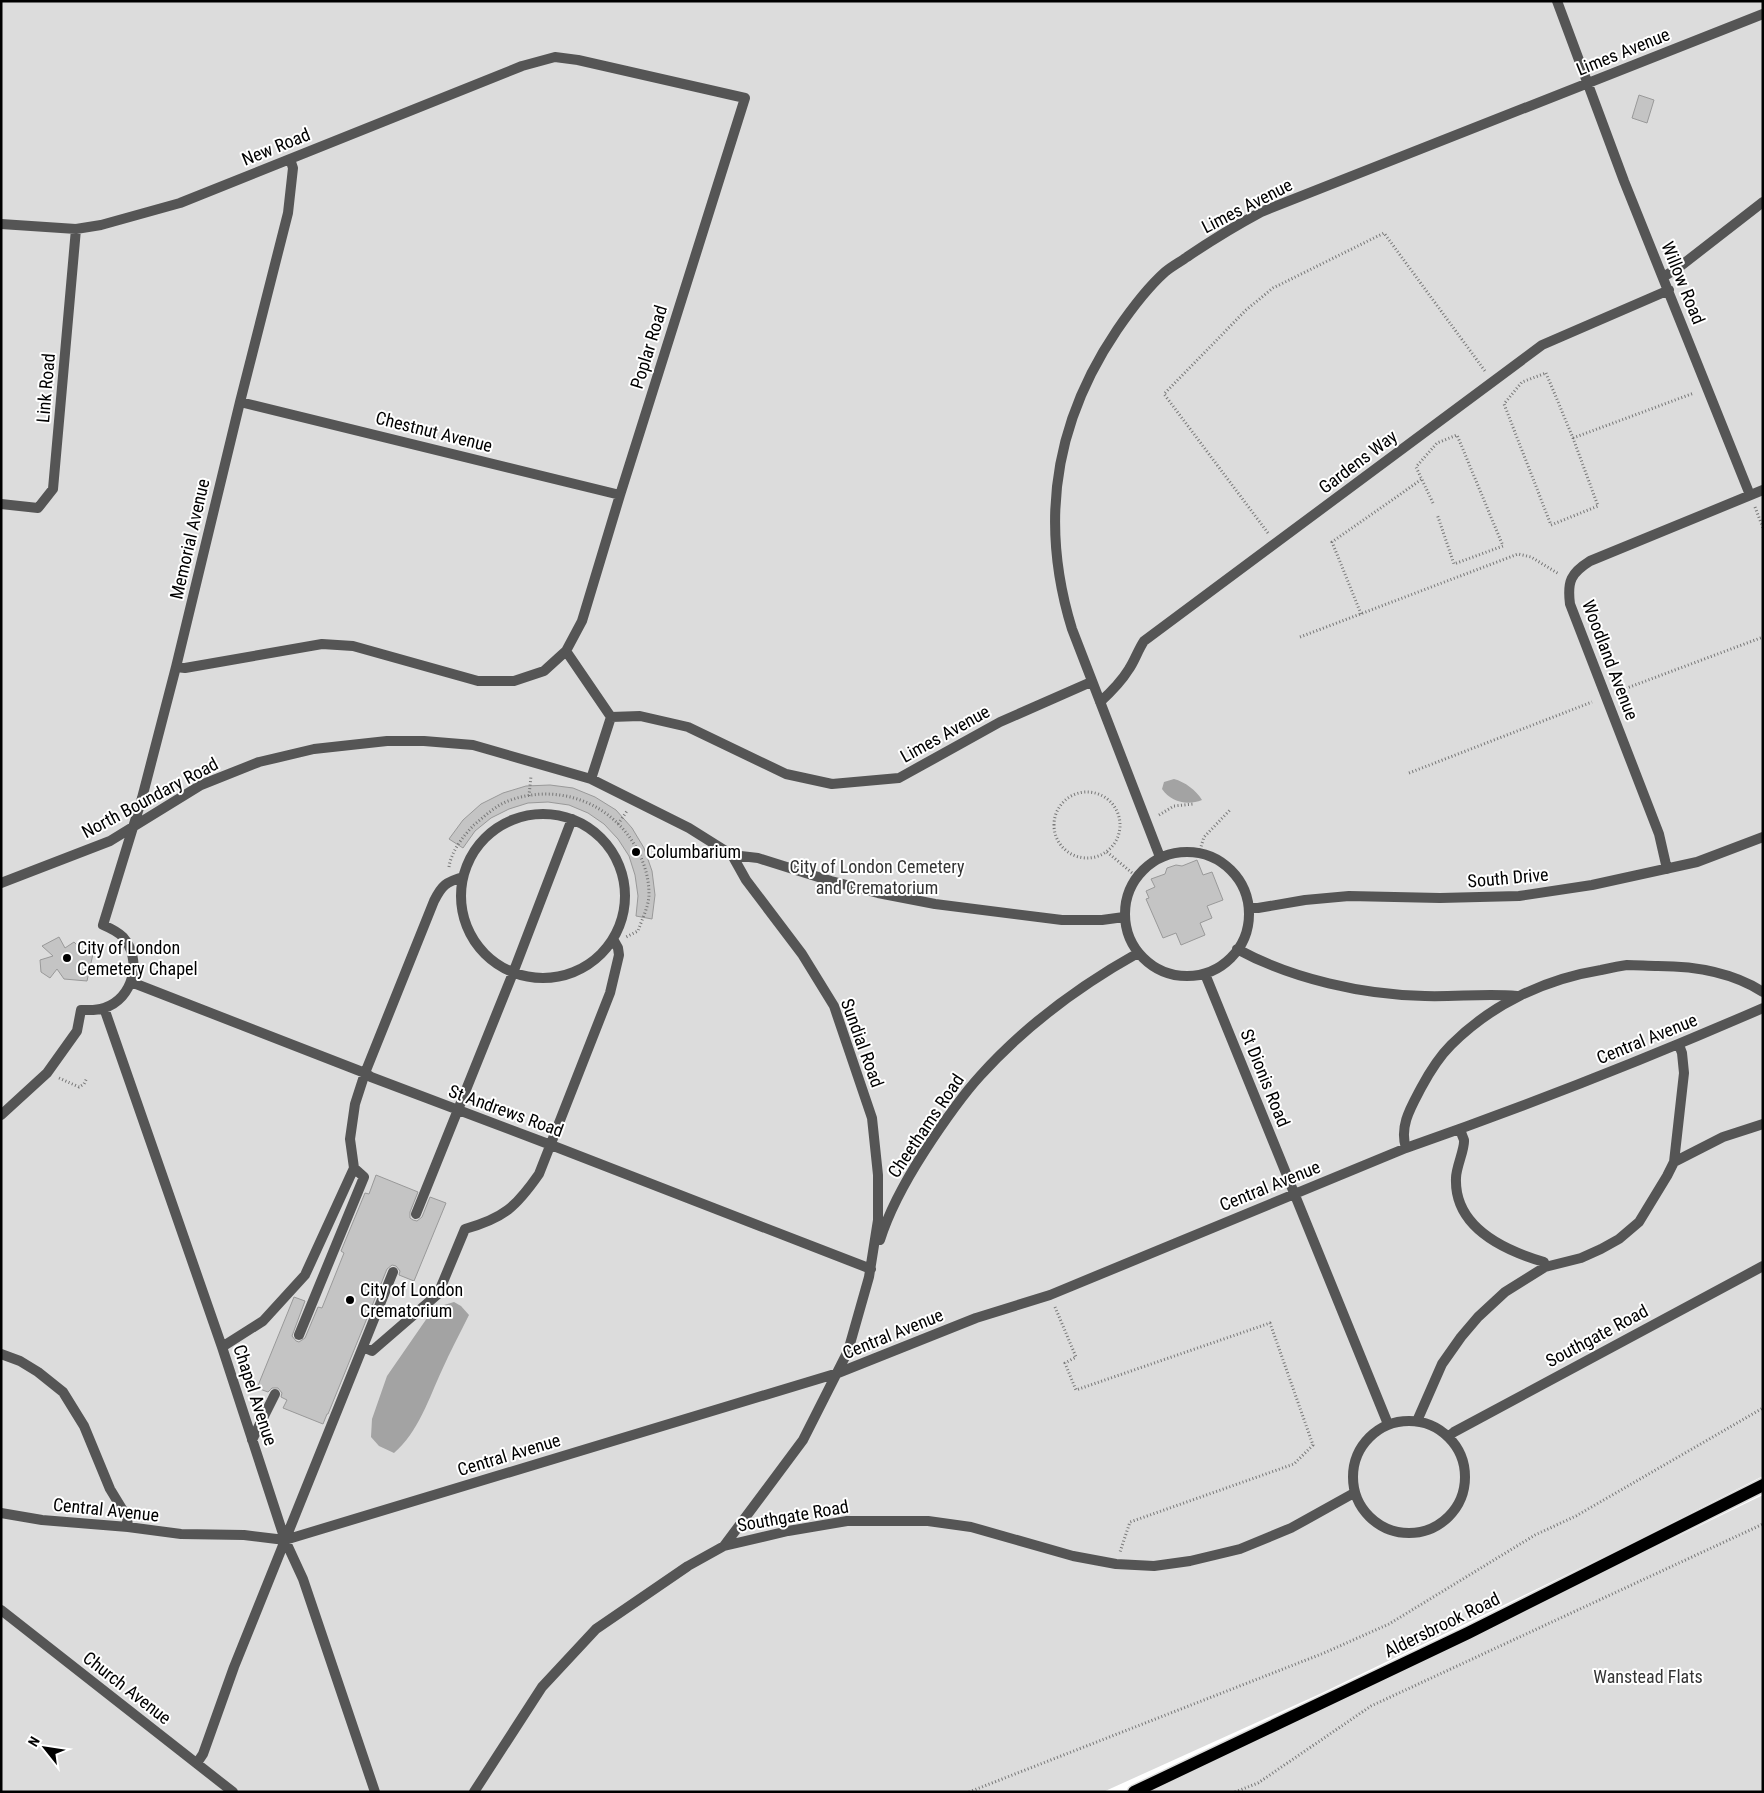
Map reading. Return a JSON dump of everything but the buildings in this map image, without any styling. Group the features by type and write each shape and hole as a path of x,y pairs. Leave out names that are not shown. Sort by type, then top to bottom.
{"main road":[{"name":"Aldersbrook Road","path":"1134,1792 1468,1632 1763,1485"}],"lane":[{"name":"Willow Road","path":"1556,1 1586,83 1750,495"},
{"name":"Limes Avenue","path":"611,717 640,716 688,727 786,774 832,784 899,778 1000,722 1093,686 1062,598 1056,557 1054,520 1059,464 1075,410 1099,357 1130,311 1165,272 1220,234 1261,212 1763,14"},
{"name":"New Road","path":"1,224 76,229 101,225 180,203 522,66 555,57"},
{"name":"Poplar Road","path":"555,57 578,60 745,98 582,620 566,651"},
{"name":"Memorial Avenue","path":"131,982 134,971 130,947 118,934 103,925 133,827 176,667 288,213 293,168 290,159"},
{"path":"1663,277 1678,268 1763,202"},
{"name":"Link Road","path":"1,504 38,508 54,489 76,229"},
{"name":"Gardens Way","path":"1100,702 1112,691 1130,668 1137,651 1144,641 1542,345 1668,290"},
{"name":"Chestnut Avenue","path":"240,402 620,495"},
{"name":"Woodland Avenue","path":"1667,869 1659,834 1570,604 1568,591 1570,581 1577,569 1590,561 1763,490"},
{"path":"176,667 185,668 322,644 353,646 478,682 514,681 544,671 566,651 611,717 591,779"},
{"path":"1093,686 1160,857"},
{"name":"North Boundary Road","path":"1,883 110,841 201,785 259,762 323,748 387,741 424,741 473,745 591,779 689,828 732,855 758,858 831,881 878,893 935,904 1062,920 1102,920 1124,917"},
{"path":"550,814 572,819 593,831 609,848 620,870 625,893 622,917 612,939 598,956 579,969 558,977 535,978 513,973 492,961 476,944 465,924 461,900 463,877 472,856 486,837 504,824 526,816 550,814"},
{"path":"416,1214 513,973 572,819"},
{"name":"South Drive","path":"1249,908 1349,896 1440,898 1519,896 1592,885 1697,862 1763,837"},
{"path":"1174,853 1199,853 1218,860 1230,869 1242,887 1249,908 1248,928 1240,946 1225,963 1205,974 1187,977 1168,974 1152,966 1138,953 1127,934 1124,917 1126,900 1132,884 1144,868 1160,857 1174,853"},
{"name":"Sundial Road","path":"732,855 746,880 802,954 834,1006 844,1034 872,1118 878,1174 878,1220 871,1269"},
{"path":"222,1347 263,1321 305,1275 354,1168 350,1139 355,1104 365,1073 441,887 450,880 463,877"},
{"path":"363,1347 372,1351 438,1294 465,1229 489,1221 509,1210 528,1190 539,1174 610,993 620,955 612,939"},
{"path":"1237,949 1250,956 1304,976 1366,991 1425,996 1497,994 1517,996"},
{"name":"Cheethams Road","path":"871,1269 885,1222 905,1182 942,1125 980,1076 1027,1029 1071,994 1138,953"},
{"path":"1406,1148 1402,1138 1407,1114 1428,1075 1450,1046 1496,1009 1517,996 1574,974 1626,966 1678,966 1717,972 1748,982 1763,992"},
{"name":"St Dionis Road","path":"1205,974 1388,1424"},
{"path":"1,1116 47,1073 77,1031 81,1010 104,1008 116,1002 125,993 131,982"},
{"name":"St Andrews Road","path":"131,982 365,1073 371,1077 871,1269"},
{"name":"Chapel Avenue","path":"104,1008 222,1347 285,1540 303,1579 375,1792"},
{"name":"Central Avenue","path":"1,1513 42,1520 128,1527 181,1534 244,1536 285,1540 838,1373 976,1318 1050,1295 1406,1148 1679,1045 1763,1008"},
{"path":"1417,1421 1442,1364 1478,1317 1505,1292 1545,1266 1581,1258 1620,1239 1639,1222 1674,1162 1684,1073 1679,1045"},
{"path":"1674,1162 1724,1136 1763,1124"},
{"path":"1460,1129 1464,1141 1457,1168 1456,1191 1467,1218 1478,1230 1496,1243 1524,1256 1544,1262 1545,1266"},
{"path":"299,1335 364,1177 354,1168"},
{"name":"Southgate Road","path":"1448,1437 1454,1432 1763,1266"},
{"path":"724,1546 803,1440 848,1351 871,1269"},
{"path":"197,1763 203,1754 234,1667 393,1272"},
{"path":"1,1354 20,1361 38,1372 63,1392 84,1426 110,1489 127,1517 128,1527"},
{"path":"252,1440 274,1394"},
{"path":"1417,1421 1429,1424 1448,1437 1459,1450 1464,1467 1465,1484 1460,1501 1451,1515 1437,1526 1421,1533 1404,1534 1387,1530 1372,1521 1361,1508 1354,1493 1352,1476 1354,1460 1362,1445 1373,1433 1388,1424 1417,1421"},
{"name":"Southgate Road","path":"474,1792 542,1687 596,1629 688,1566 724,1546 788,1531 847,1521 928,1521 971,1527 1073,1556 1116,1564 1154,1566 1240,1549 1291,1528 1354,1493"},
{"name":"Church Avenue","path":"1,1610 233,1792"}],"path":[{"path":"1276,544 1164,394 1246,310 1273,288 1384,233 1493,381"},
{"path":"1546,373 1573,438 1598,506 1551,525 1504,404 1522,382 1546,373"},
{"path":"1573,438 1708,388"},
{"path":"1433,503 1416,467 1436,443 1457,436 1503,546 1454,564 1437,514"},
{"path":"1361,614 1332,542 1422,479"},
{"path":"1750,495 1763,528"},
{"path":"1300,637 1518,554 1531,557 1570,581"},
{"path":"1409,774 1763,637"},
{"path":"529,786 529,796"},
{"path":"1081,792 1098,794 1112,802 1118,812 1121,823 1120,834 1115,844 1107,852 1098,857 1087,859 1076,857 1066,851 1059,843 1055,833 1054,822 1056,812 1062,802 1081,792"},
{"path":"1148,825 1174,806 1193,804"},
{"path":"1199,853 1204,837 1231,809"},
{"path":"618,824 623,818"},
{"path":"450,858 464,836"},
{"path":"1107,852 1137,877"},
{"path":"638,931 646,908"},
{"path":"47,1073 79,1086 84,1084 87,1078"},
{"path":"1050,1295 1076,1357 1065,1363 1076,1390 1270,1323 1313,1445 1294,1464 1130,1522 1116,1564"},
{"path":"969,1792 1324,1652 1388,1624 1534,1535 1576,1516 1763,1408"},
{"path":"1235,1792 1258,1783 1371,1706 1763,1524"}],"green space":[{"name":"City of London Cemetery and Crematorium","path":"1,1 1763,1 1763,1476 1628,1545 1322,1693 1103,1792 1,1792"},
{"name":"Wanstead Flats","path":"1763,1495 1763,1792 1150,1792"}],"shaded area":[{"path":"1174,779 1190,787 1202,800 1185,803 1170,797 1162,789 1164,782"},
{"path":"454,1302 461,1306 469,1315 416,1425 410,1436 394,1453 379,1446 371,1437 372,1419 387,1376 434,1308"}],"place":[{"name":"Columbarium","path":"636,852"},
{"name":"City of London Cemetery Chapel","path":"67,958"},
{"name":"City of London Crematorium","path":"350,1300"}]}
